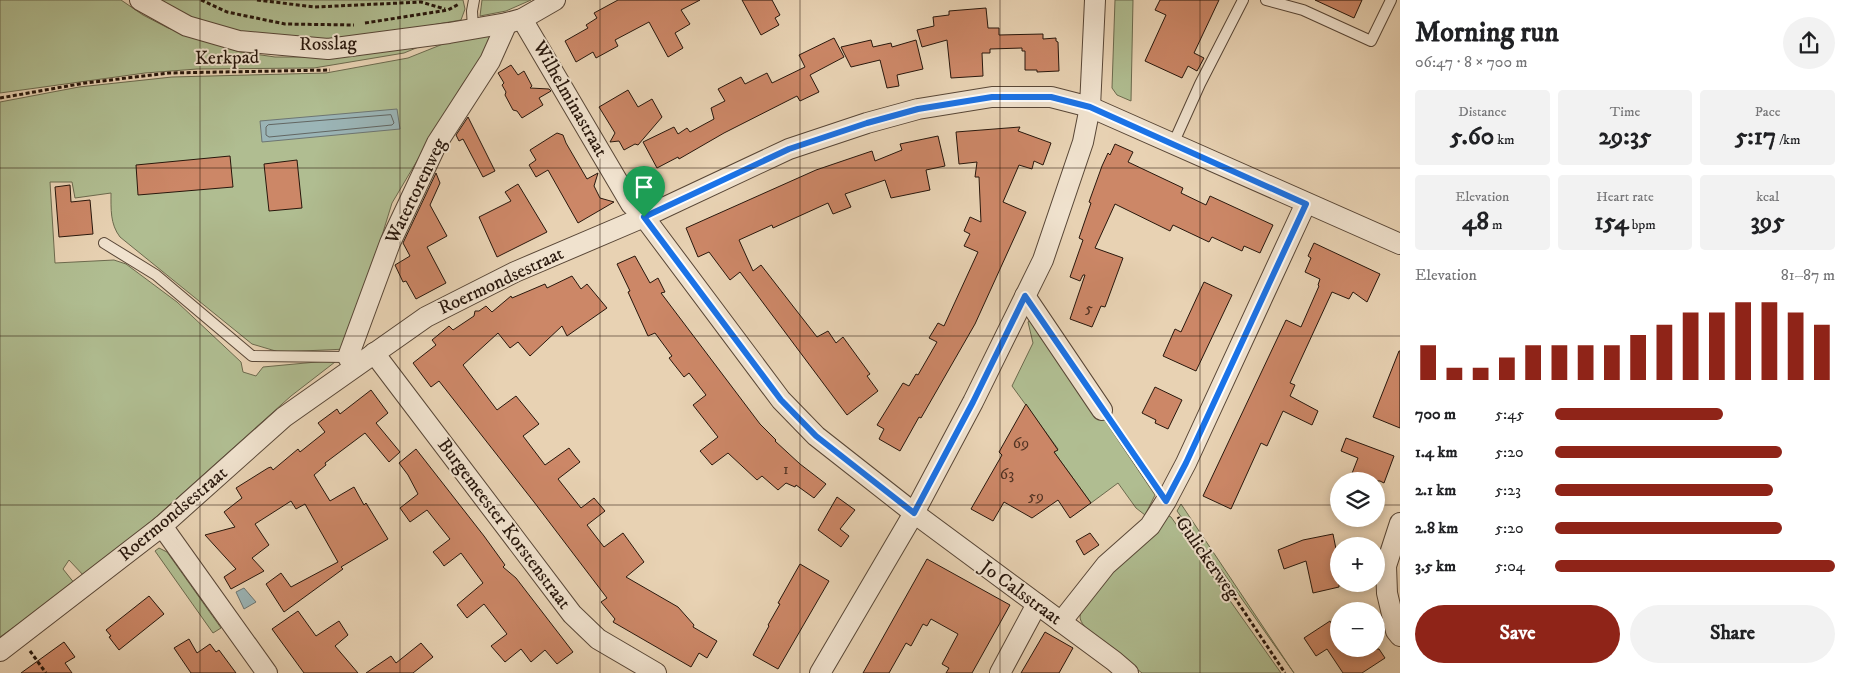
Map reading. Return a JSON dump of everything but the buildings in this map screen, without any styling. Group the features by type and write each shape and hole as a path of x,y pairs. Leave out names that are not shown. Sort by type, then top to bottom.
{"street":[{"name":"Rosslag","path":"140,0 187,26 239,41 328,49 473,29 515,21"},
{"path":"515,21 555,0"},
{"path":"820,673 914,513 973,402 1043,260 1083,142 1090,107 1095,0"},
{"name":"Wilhelminastraat","path":"515,21 631,204 644,217 781,400 816,436 914,513"},
{"name":"Watertorenweg","path":"351,362 390,243 437,143 515,21"},
{"name":"Roermondsestraat","path":"0,651 162,526 284,417 351,362 374,353 426,317 515,272 644,217 789,149 867,123 918,109 992,97 1051,97 1090,107 1400,244"},
{"path":"1061,622 1106,565 1150,526 1166,501 1186,463 1306,204"},
{"path":"1025,296 1102,410"},
{"name":"Burgemeester Korstenstraat","path":"374,353 572,614 598,639 656,673"},
{"name":"Jo Calsstraat","path":"914,513 1128,673"},
{"path":"1400,523 1386,566 1387,593 1396,631 1400,636"},
{"path":"162,526 267,673"},
{"path":"1000,673 1037,604"}],"lane":[{"path":"473,29 472,11 474,0"},
{"path":"1173,144 1200,84 1242,0"},
{"path":"1266,0 1303,10 1371,41 1391,0"},
{"path":"104,244 156,275 252,356 351,362"}],"path":[{"path":"201,0 227,12 285,24 354,25"},
{"path":"257,0 315,7 421,2 448,10 364,23"},
{"name":"Kerkpad","path":"0,98 85,83 169,73 326,70 336,68"},
{"name":"Gulickerweg","path":"1102,410 1231,592 1285,673"},
{"path":"30,651 46,673"}],"green space":[{"path":"0,0 121,0 143,15 168,28 240,52 275,57 337,57 421,46 404,53 314,68 197,69 145,73 0,93"},
{"path":"156,0 463,0 465,9 461,20 366,36 295,40 266,37 208,23"},
{"path":"482,0 531,0 506,11 480,16"},
{"path":"1115,0 1133,0 1131,101 1117,95 1112,88"},
{"path":"490,33 493,40 462,85 392,203 347,349 279,352 252,344 120,237 114,227 111,211 111,193 75,198 72,182 50,182 55,263 114,260 126,264 177,302 241,362 243,372 256,376 263,367 327,361 335,362 291,396 156,517 85,577 69,560 63,569 75,584 0,637 0,102 79,87 172,77 326,73 408,58 453,40"},
{"path":"1034,315 1155,495 1145,515 1136,508 1118,483 1091,503 1054,452 1058,449 1012,386 1033,343 1028,322"},
{"path":"1181,504 1294,673 1177,511"},
{"path":"1167,515 1171,517 1281,673 1142,673 1087,630 1081,622 1080,616 1084,607 1104,580"},
{"path":"159,548 167,552 221,628 213,633 155,551"}],"water":[{"path":"397,109 400,129 262,142 260,121"},
{"path":"244,588 256,602 244,609 236,592"}],"route":[{"path":"992,97 1051,97 1090,107 1306,204 1186,463 1166,501 1025,296 973,402 914,513 863,475 816,436 781,400 644,217 789,149 867,123 918,109 992,97"}]}
